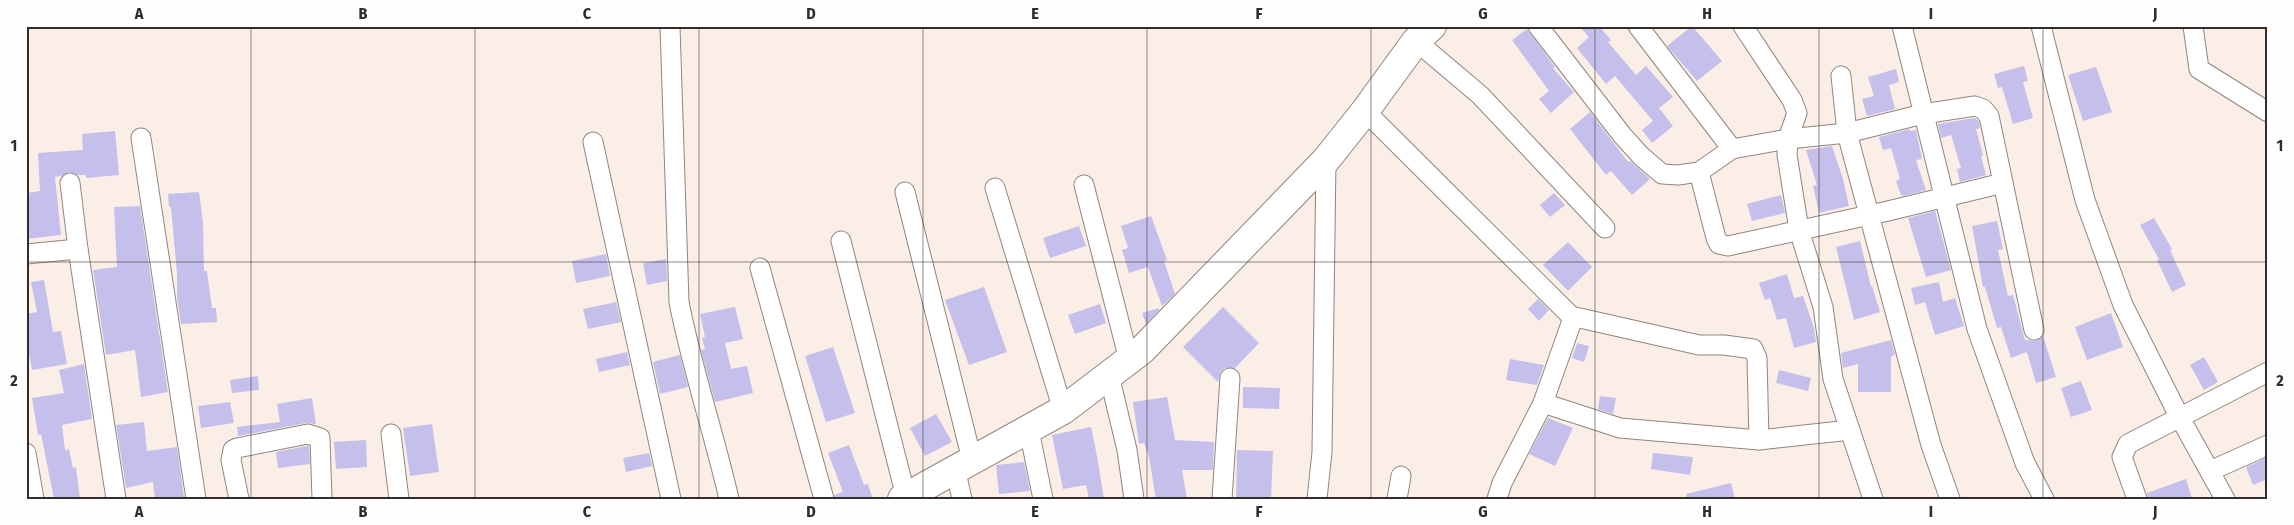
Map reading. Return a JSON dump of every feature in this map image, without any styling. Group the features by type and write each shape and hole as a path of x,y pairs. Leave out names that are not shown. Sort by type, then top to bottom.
{"street":[{"path":"670,26 679,302 686,338 721,462 728,499"},
{"path":"1538,26 1622,135 1641,156 1662,174 1678,175 1699,172 1732,149 1788,139 1847,133 1923,114 1975,106 1983,109 1989,116 2034,330"},
{"path":"1638,26 1732,149"},
{"path":"1743,26 1792,100 1796,113 1788,139 1787,155 1799,230 1823,307 1833,379 1873,499"},
{"path":"1902,26 1977,329 2025,463 2044,499"},
{"path":"2041,26 2085,200 2123,305 2179,416 2225,499"},
{"path":"2193,26 2199,69 2268,112"},
{"path":"840,241 904,498 1063,410 1142,350 1326,160 1424,34 1605,228"},
{"path":"1841,76 1847,133 1931,445 1950,499"},
{"path":"1365,111 1564,311 1574,318 1699,345 1751,347 1756,352 1757,358 1759,440"},
{"path":"141,138 196,499"},
{"path":"593,142 672,499"},
{"path":"1317,499 1322,452 1326,160"},
{"path":"1699,172 1716,238 1719,244 1728,246 2003,183"},
{"path":"70,183 78,249 116,499"},
{"path":"1084,184 1119,368 1134,499"},
{"path":"995,188 1063,410"},
{"path":"905,192 963,464 962,499"},
{"path":"26,254 78,249"},
{"path":"760,268 824,499"},
{"path":"1496,499 1502,483 1543,403 1574,318"},
{"path":"2137,499 2122,457 2128,444 2179,416 2268,372"},
{"path":"1222,499 1230,378"},
{"path":"1543,403 1620,428 1759,440 1850,430"},
{"path":"1029,430 1043,499"},
{"path":"238,499 231,460 233,450 308,434 320,438 322,499"},
{"path":"391,434 399,499"},
{"path":"2210,471 2268,445"},
{"path":"26,453 34,499"},
{"path":"1397,499 1401,476"}],"building":[{"path":"1579,26 1599,26 1611,40 1608,42 1636,75 1646,66 1673,97 1659,108 1673,126 1652,143 1642,130 1653,121 1615,76 1606,84 1577,48 1589,37"},
{"path":"1692,26 1722,61 1697,81 1667,46"},
{"path":"1527,29 1555,67 1553,68 1574,92 1551,113 1539,99 1549,91 1512,40"},
{"path":"2024,66 2028,81 2023,82 2033,118 2013,124 2002,87 1998,88 1994,74"},
{"path":"2096,67 2112,112 2083,121 2068,75"},
{"path":"1896,69 1899,82 1889,85 1895,109 1867,116 1862,99 1874,96 1868,77"},
{"path":"1590,112 1628,162 1630,161 1650,179 1632,195 1611,171 1606,175 1570,129"},
{"path":"1974,118 1979,121 1980,128 1976,129 1986,175 1960,182 1957,169 1961,168 1951,135 1941,138 1938,124"},
{"path":"1910,129 1910,131 1916,130 1922,159 1916,160 1926,190 1903,196 1896,181 1900,179 1891,148 1883,150 1879,137"},
{"path":"115,131 119,175 86,178 86,175 69,172 55,177 61,235 26,239 26,193 40,191 38,153 83,150 82,134"},
{"path":"1832,146 1843,179 1849,206 1819,213 1813,186 1817,185 1806,150"},
{"path":"199,192 203,223 204,271 207,271 212,308 216,308 217,322 181,324 177,297 177,274 171,207 169,207 168,194"},
{"path":"1554,193 1565,205 1550,217 1540,205"},
{"path":"1781,195 1785,213 1752,221 1747,204"},
{"path":"140,206 168,392 141,397 135,350 106,355 93,270 117,267 114,207"},
{"path":"1935,211 1951,270 1926,277 1908,218"},
{"path":"1151,216 1167,260 1164,261 1175,294 1162,306 1148,267 1129,273 1122,250 1128,248 1121,226"},
{"path":"2154,218 2172,249 2170,250 2186,285 2172,292 2157,260 2159,259 2140,225"},
{"path":"1997,221 2003,249 1998,250 2008,296 2013,295 2025,340 2036,341 2043,336 2056,377 2036,383 2027,352 2011,358 2001,327 1997,328 1985,287 1983,287 1972,226"},
{"path":"1079,226 1086,246 1050,258 1043,238"},
{"path":"1860,241 1871,287 1880,312 1854,320 1836,247"},
{"path":"1568,242 1592,267 1568,291 1543,265"},
{"path":"606,254 610,276 576,283 572,261"},
{"path":"666,259 667,281 647,285 643,263"},
{"path":"1787,274 1794,298 1803,296 1814,328 1816,342 1794,348 1786,318 1777,320 1770,298 1765,300 1759,283"},
{"path":"44,280 53,332 61,331 67,364 32,370 26,339 26,314 37,312 31,282"},
{"path":"1939,282 1943,302 1955,298 1964,326 1935,335 1925,302 1915,305 1911,288"},
{"path":"984,287 1007,352 969,365 945,300"},
{"path":"1538,299 1549,310 1539,321 1528,309"},
{"path":"616,302 621,322 588,329 583,309"},
{"path":"1100,304 1106,323 1075,334 1068,315"},
{"path":"735,307 743,339 725,343 731,369 747,366 753,393 715,402 701,350 705,349 702,338 705,337 700,314"},
{"path":"1223,307 1259,343 1235,368 1225,368 1221,371 1218,382 1183,347"},
{"path":"1159,308 1159,310 1146,324 1142,313"},
{"path":"2111,313 2123,347 2087,360 2075,327"},
{"path":"1891,340 1895,355 1891,356 1891,392 1858,392 1858,364 1843,368 1841,353"},
{"path":"1577,343 1589,346 1584,362 1572,358"},
{"path":"833,347 855,413 826,422 805,356"},
{"path":"627,352 630,365 599,372 596,359"},
{"path":"680,355 688,387 660,394 653,362"},
{"path":"2204,357 2218,382 2204,390 2190,365"},
{"path":"1510,359 1544,365 1537,385 1506,380"},
{"path":"84,364 92,419 62,425 65,450 69,449 73,468 76,467 80,499 54,499 41,434 38,435 32,398 64,393 59,370"},
{"path":"1779,370 1811,378 1808,391 1776,383"},
{"path":"258,376 259,390 232,393 230,380"},
{"path":"2081,381 2092,410 2071,417 2061,388"},
{"path":"1243,387 1280,388 1279,409 1243,408"},
{"path":"1600,396 1616,398 1613,414 1598,409"},
{"path":"1167,397 1175,440 1214,442 1213,470 1182,470 1187,499 1156,499 1149,457 1144,443 1139,444 1133,402"},
{"path":"312,398 316,424 306,423 238,436 237,427 280,422 277,404"},
{"path":"230,402 234,423 201,428 198,406"},
{"path":"936,414 952,442 925,456 910,428"},
{"path":"1548,418 1573,428 1555,466 1529,454"},
{"path":"144,422 147,451 177,447 184,497 155,499 153,482 126,488 116,425"},
{"path":"432,424 439,472 410,476 403,428"},
{"path":"1091,427 1104,499 1089,499 1086,485 1063,489 1052,435"},
{"path":"366,440 367,467 336,469 334,442"},
{"path":"849,445 864,485 868,484 873,499 835,499 834,495 843,492 828,453"},
{"path":"309,446 310,464 278,468 276,452"},
{"path":"1237,450 1273,451 1271,499 1236,499"},
{"path":"649,453 652,466 626,472 623,458"},
{"path":"1653,453 1693,457 1690,475 1651,469"},
{"path":"2268,457 2268,479 2253,485 2246,467"},
{"path":"1024,462 1030,491 999,494 996,465"},
{"path":"2186,479 2192,499 2148,499 2147,493"},
{"path":"1731,483 1735,499 1687,499 1686,494"}]}
